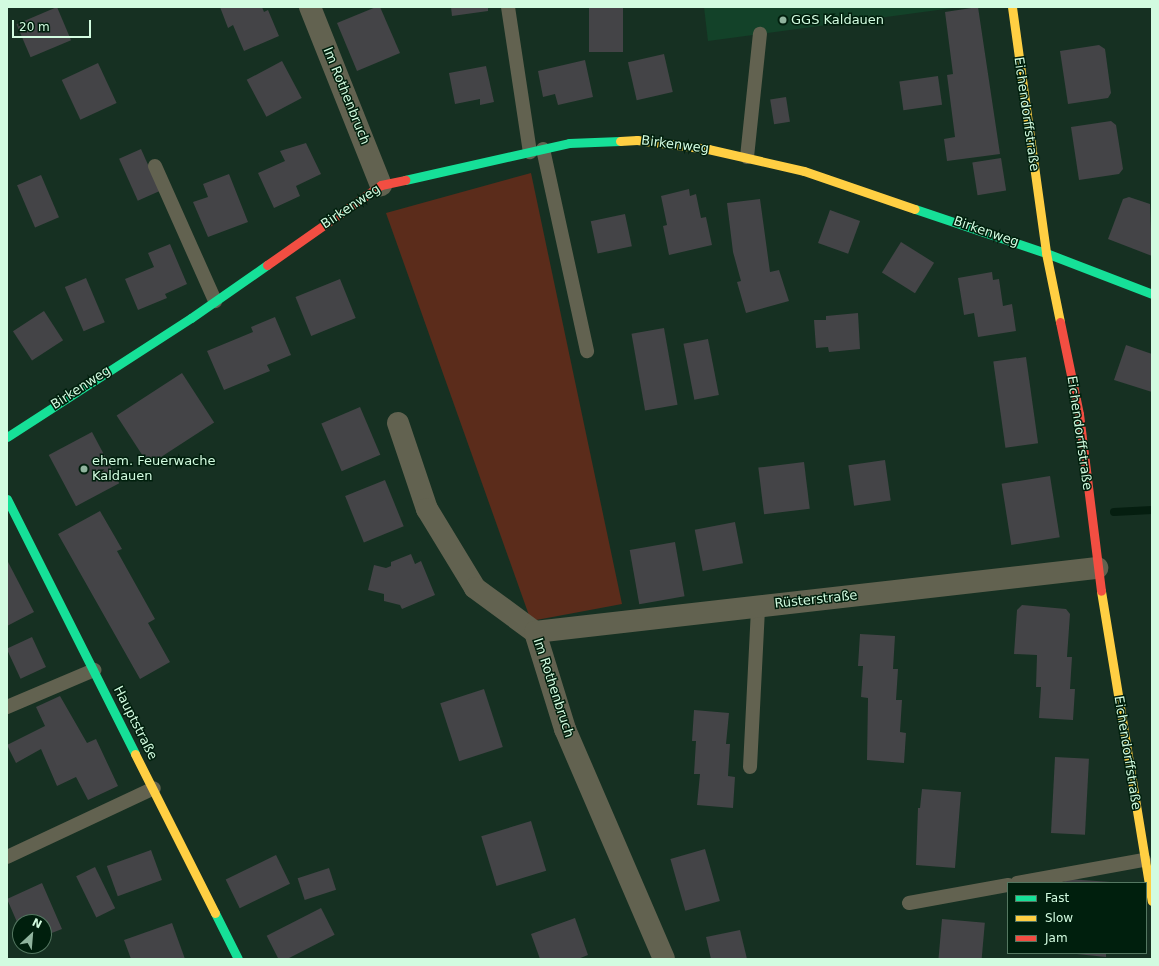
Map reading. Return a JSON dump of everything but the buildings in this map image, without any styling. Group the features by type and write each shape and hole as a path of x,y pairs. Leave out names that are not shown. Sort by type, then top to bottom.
{"street":[{"name":"Im Rothenbruch","path":"310,7 382,185"},
{"name":"Eichendorffstraße","path":"1012,7 1046,253 1079,414 1097,568 1144,860 1152,901"},
{"name":"Birkenweg","path":"7,437 215,301 382,185 569,142 637,140 708,149 804,171 1046,253 1152,294"},
{"name":"Im Rothenbruch","path":"398,423 427,509 475,588 535,632 564,730 664,959"},
{"name":"Hauptstraße","path":"7,499 154,788 238,959"},
{"name":"Rüsterstraße","path":"535,632 1097,568"}],"lane":[{"path":"508,7 536,150 587,351"},
{"path":"746,158 760,34"},
{"path":"155,166 215,301"},
{"path":"750,767 758,607"},
{"path":"7,707 94,670"},
{"path":"7,857 154,788"},
{"path":"1023,882 1144,860"},
{"path":"909,903 1007,885"}],"shaded area":[{"name":"GGS Kaldauen","path":"704,7 960,7 708,41"},
{"path":"531,173 622,604 531,621 386,213"}],"waterway":[{"path":"1114,512 1152,510"}],"traffic: fast":[{"path":"405,180 569,143 620,141"},
{"path":"915,209 1046,253 1152,294"},
{"path":"7,437 191,318 267,265"},
{"path":"7,499 135,754"},
{"path":"215,913 238,959"}],"traffic: slow":[{"path":"1012,7 1046,253 1060,322"},
{"path":"620,141 637,140 708,149 804,171 915,209"},
{"path":"1101,591 1152,901"},
{"path":"135,754 215,913"}],"traffic: jam":[{"path":"267,265 381,185 405,180"},
{"path":"1060,322 1079,414 1101,591"}],"place":[{"name":"GGS Kaldauen","path":"783,20"},
{"name":"ehem. Feuerwache Kaldauen","path":"84,469"}]}
